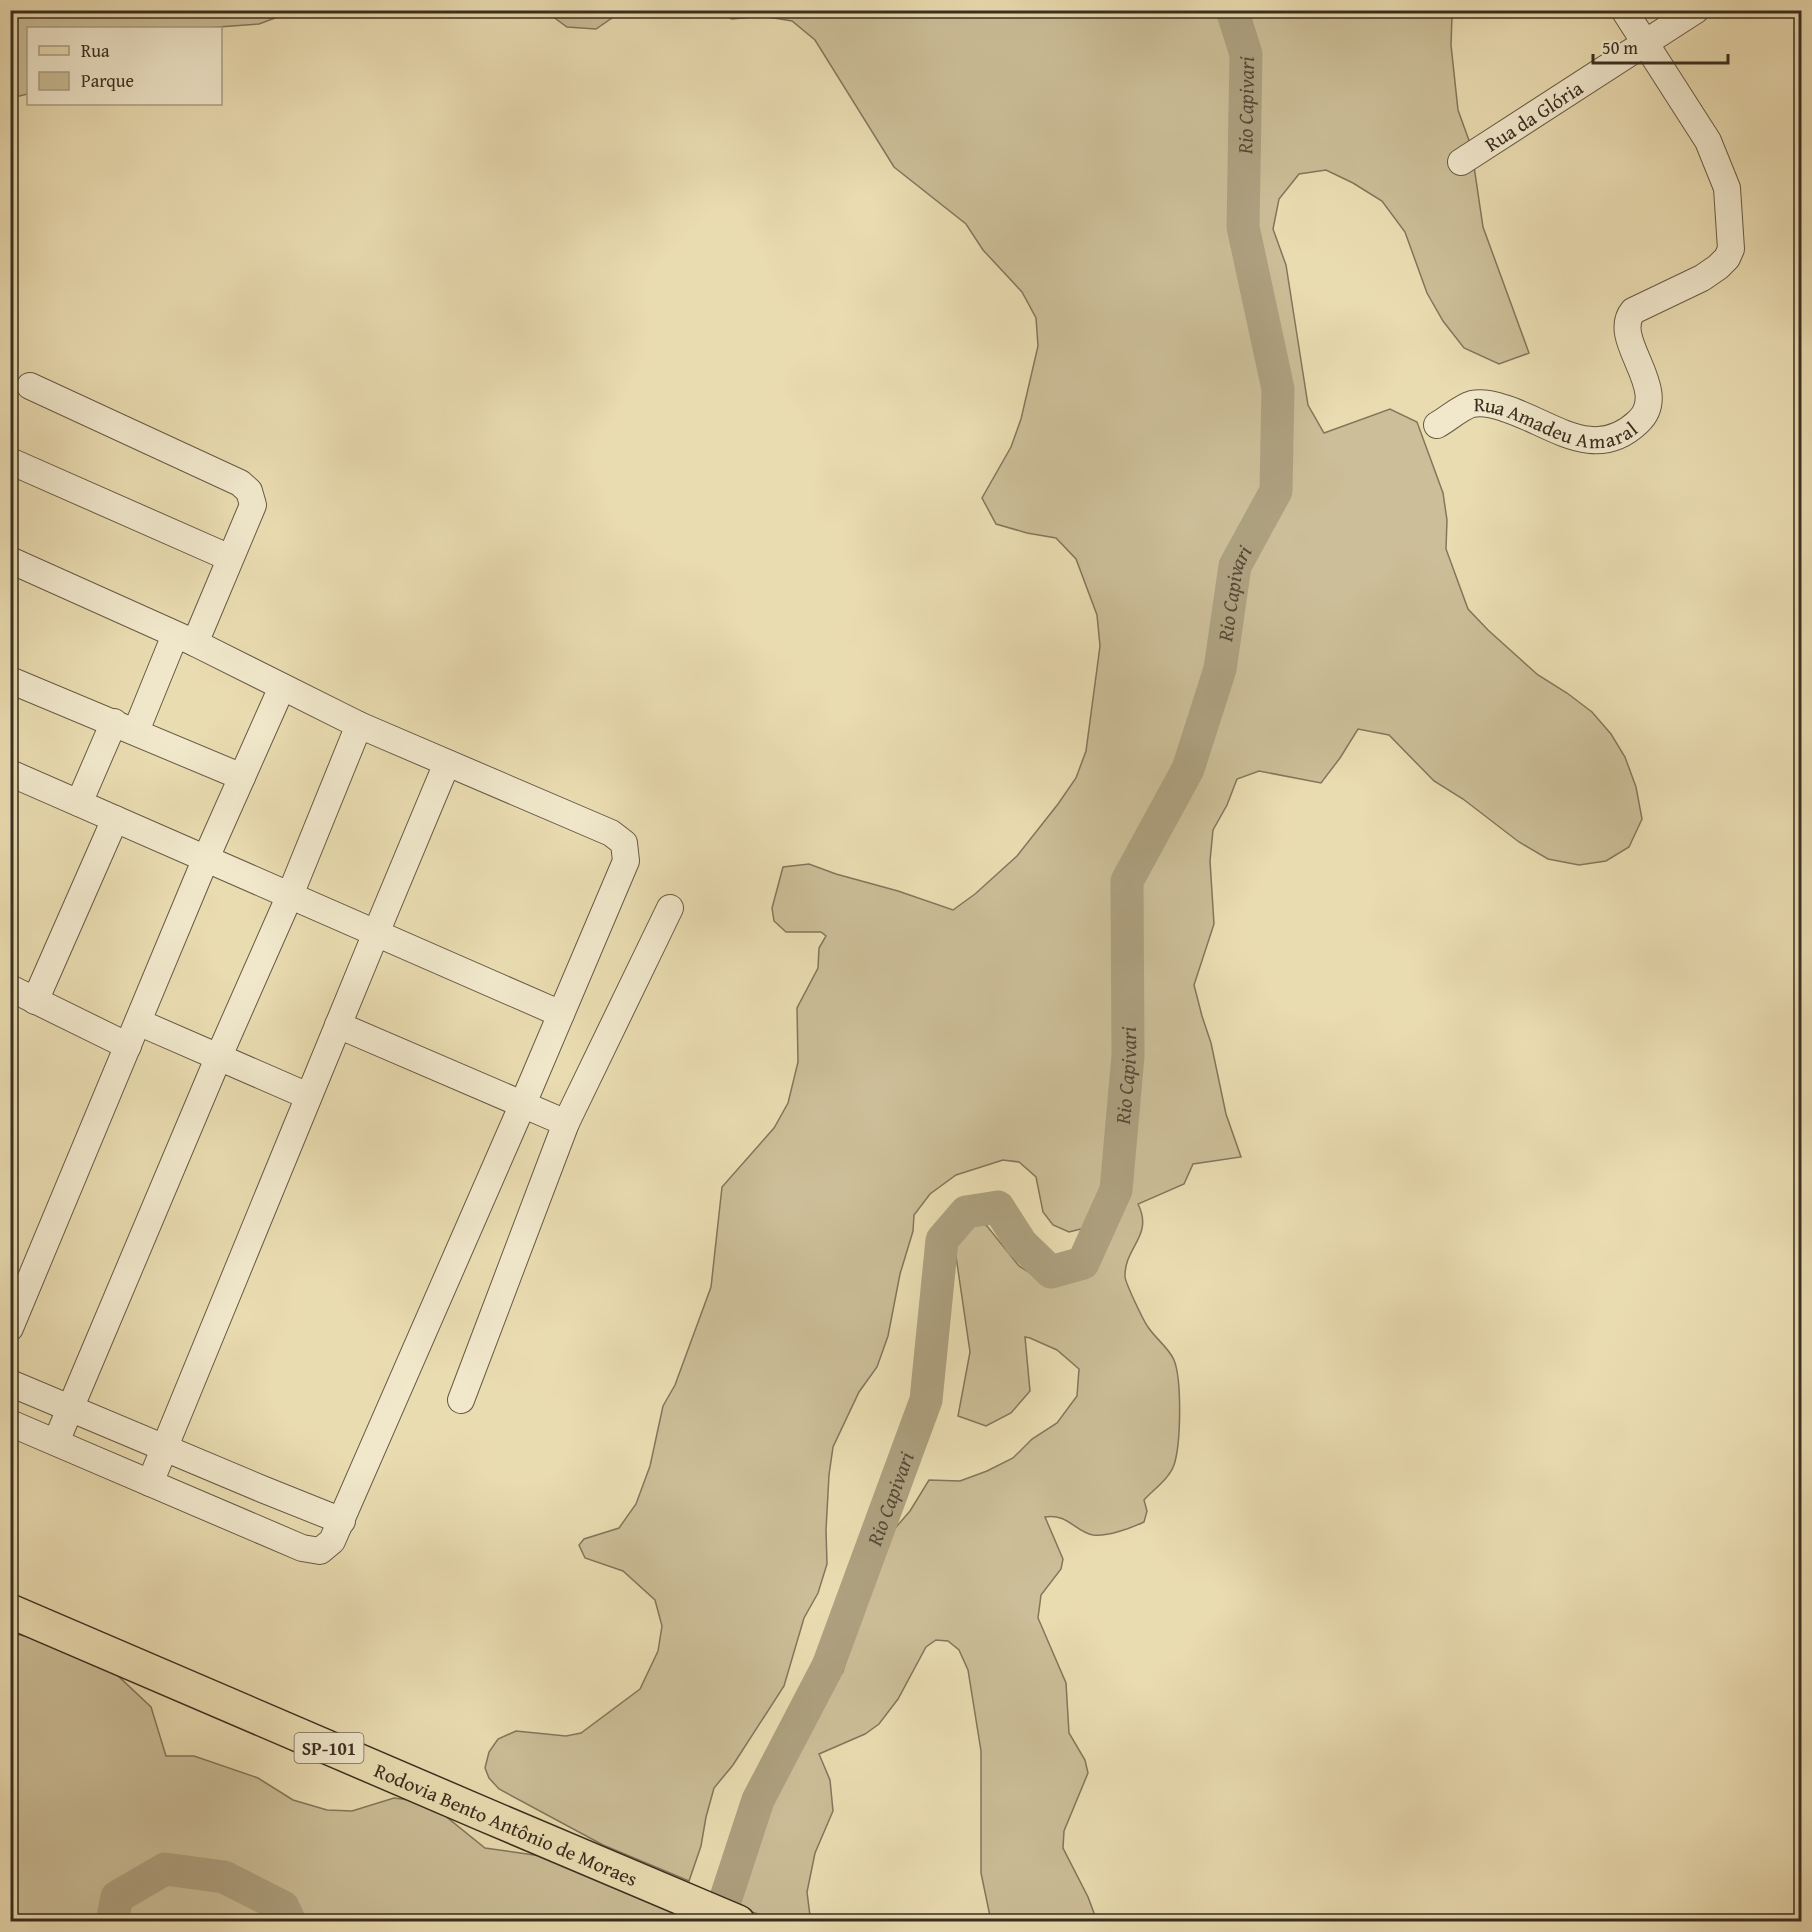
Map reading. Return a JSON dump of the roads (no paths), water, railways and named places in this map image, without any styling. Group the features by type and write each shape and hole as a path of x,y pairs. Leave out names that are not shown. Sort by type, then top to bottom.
{"main road":[{"name":"Rodovia Bento Antônio de Moraes","path":"10,1611 738,1922"}],"street":[{"name":"Rua Amadeu Amaral","path":"1437,425 1473,404 1495,405 1525,414 1568,435 1597,442 1622,434 1641,420 1648,404 1647,381 1632,350 1628,328 1629,316 1633,311 1702,278 1727,258 1731,249 1727,188 1708,141 1624,10"},
{"name":"Rua da Glória","path":"1461,162 1696,10"},
{"path":"30,386 240,483 249,490 253,505 230,558 185,639 125,727 79,803"},
{"path":"10,461 230,558"},
{"path":"10,560 185,639 359,725 611,832 624,843 626,861 332,1541 320,1551 302,1548 10,1423"},
{"path":"10,680 242,777"},
{"path":"10,1328 206,858 282,687"},
{"path":"56,1442 219,1056 290,895 359,725"},
{"path":"150,1483 447,763"},
{"path":"10,773 561,1014"},
{"path":"35,1001 115,819"},
{"path":"460,1400 566,1124 670,908"},
{"path":"10,988 128,1046"},
{"path":"138,1022 308,1096"},
{"path":"338,1025 566,1124"},
{"path":"10,1383 342,1521"},
{"path":"247,1524 262,1489"}],"waterway":[{"name":"Rio Capivari","path":"718,1922 758,1800 828,1666 926,1400 942,1240 966,1212 998,1207 1021,1243 1051,1272 1083,1263 1116,1190 1128,1056 1127,881 1188,769 1220,669 1235,566 1276,491 1278,389 1243,227 1246,54 1232,10"},
{"name":"Rio Capivari","path":"112,1922 117,1897 165,1869 224,1877 283,1907 290,1922"}]}
